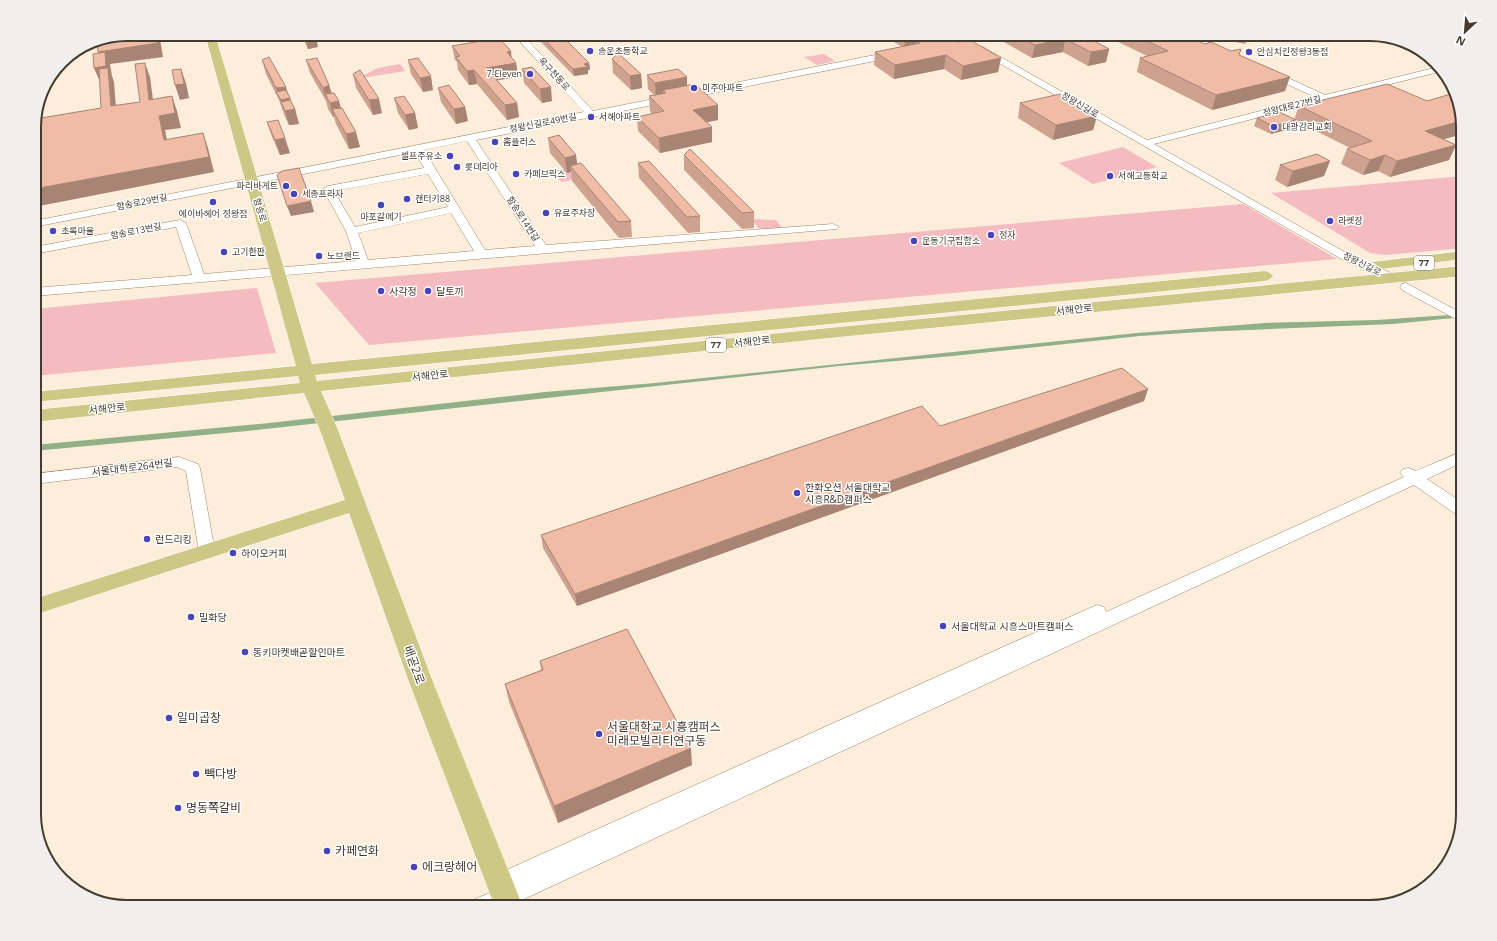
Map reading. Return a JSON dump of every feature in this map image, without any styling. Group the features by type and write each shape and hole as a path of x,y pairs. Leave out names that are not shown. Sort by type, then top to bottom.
{"main road":[{"name":"함송로","path":"216,41 250,180 306,370 314,395 329,430"},
{"name":"서해안로","path":"1387,273 1456,257"},
{"name":"서해안로","path":"41,415 314,395 1387,273 1456,261"},
{"name":"서해안로","path":"41,397 306,370 1456,268"},
{"name":"서해안로","path":"1387,273 1456,271"},
{"name":"배곧2로","path":"329,430 421,682 506,896"},
{"path":"41,605 356,504"}],"street":[{"name":"옥구천동로","path":"523,41 590,113"},
{"path":"927,47 953,41"},
{"name":"정왕신길로","path":"978,41 1359,253 1387,273"},
{"name":"정왕신길로","path":"978,41 1145,143 1387,273"},
{"path":"1199,41 1228,54"},
{"name":"정왕신길로49번길","path":"250,180 904,52"},
{"path":"1263,70 1324,98"},
{"name":"정왕대로27번길","path":"1145,143 1434,70"},
{"name":"함송로14번길","path":"278,271 543,249 469,137"},
{"path":"417,147 481,254"},
{"path":"363,264 352,232 328,189 431,170"},
{"name":"함송로29번길","path":"41,223 250,180"},
{"path":"352,232 454,209"},
{"name":"함송로13번길","path":"41,250 180,223 199,278"},
{"path":"543,249 833,227"},
{"path":"41,291 278,271"},
{"path":"1387,273 1456,315"},
{"path":"506,896 1411,475 1456,451"},
{"path":"1411,475 1456,459"},
{"name":"서울대학로264번길","path":"41,478 179,462 192,468 207,552"},
{"path":"1411,475 1456,506"}],"shaded area":[{"path":"824,54 835,61 817,65 804,57"},
{"path":"400,64 405,71 356,79 378,68"},
{"path":"1123,147 1157,167 1093,184 1059,163"},
{"path":"575,167 583,178 561,182 553,171"},
{"path":"1456,177 1456,249 1385,255 1370,253 1271,193"},
{"path":"1243,204 1337,259 369,345 315,283"},
{"path":"751,219 776,220 783,229 760,230"},
{"path":"257,288 276,353 41,375 41,308"},
{"path":"1456,314 1456,318 1393,324 1140,336 953,356 839,366 247,431 41,450 41,444 269,423 545,392 655,383 1137,333 1265,323 1377,320"}],"building":[{"path":"121,41 158,41 158,43 98,52 98,47"},
{"path":"481,41 502,41 511,51 507,52 516,63 486,68 517,103 505,105 474,70 467,71 456,57 460,56 452,46"},
{"path":"546,41 567,41 589,63 584,64 587,67 573,69"},
{"path":"916,41 972,41 1001,58 963,66 946,55 895,65 875,52 920,43"},
{"path":"1028,41 1055,41 1035,45"},
{"path":"1069,41 1094,41 1109,49 1091,52"},
{"path":"1147,41 1198,41 1205,44 1211,42 1231,51 1241,49 1239,55 1290,77 1216,95 1140,58 1168,51"},
{"path":"105,52 106,66 94,68 93,54"},
{"path":"618,53 641,74 630,76 612,59"},
{"path":"269,57 286,87 276,88 262,60"},
{"path":"317,58 329,85 323,88 306,60"},
{"path":"418,58 431,76 420,78 408,60"},
{"path":"145,63 149,100 172,96 175,113 159,116 164,140 203,133 209,157 41,188 42,118 101,108 99,69 108,68 111,106 140,102 135,64"},
{"path":"532,67 551,87 540,89 522,69"},
{"path":"181,69 184,84 175,85 172,70"},
{"path":"678,69 687,77 655,83 647,75"},
{"path":"360,70 379,99 369,100 353,74"},
{"path":"695,84 718,105 693,110 712,127 659,138 637,117 664,111 649,96 666,93 663,90"},
{"path":"1387,84 1427,101 1449,94 1453,105 1456,123 1425,131 1456,145 1397,161 1385,155 1370,160 1347,149 1372,141 1299,106"},
{"path":"449,85 465,107 454,109 438,88"},
{"path":"286,90 290,98 281,100 276,92"},
{"path":"334,93 339,101 330,103 325,94"},
{"path":"1060,94 1097,116 1056,125 1020,103"},
{"path":"404,96 415,113 405,115 394,98"},
{"path":"290,100 295,109 285,111 281,102"},
{"path":"342,108 356,132 346,134 332,109"},
{"path":"1279,112 1296,120 1273,126 1257,118"},
{"path":"278,120 285,138 275,140 267,122"},
{"path":"559,135 576,155 565,158 548,138"},
{"path":"690,149 754,212 742,213 684,155"},
{"path":"1317,154 1330,161 1293,171 1280,165"},
{"path":"649,161 700,216 687,217 638,163"},
{"path":"581,163 631,221 618,222 570,166"},
{"path":"299,168 311,201 287,206 277,175 282,171"},
{"name":"한화오션 서울대학교 시흥R&D캠퍼스","path":"1122,368 1148,389 575,594 541,535 922,406 940,426"},
{"name":"서울대학교 시흥캠퍼스 미래모빌리티연구동","path":"627,629 691,748 554,806 505,684 543,670 540,661"}],"place":[{"name":"송운초등학교","path":"590,51"},
{"name":"안심치킨정왕3동점","path":"1249,52"},
{"name":"7-Eleven","path":"530,74"},
{"name":"미주아파트","path":"694,88"},
{"name":"서해아파트","path":"591,117"},
{"name":"대광감리교회","path":"1274,127"},
{"name":"홈플러스","path":"495,142"},
{"name":"셀프주유소","path":"450,156"},
{"name":"롯데리아","path":"457,167"},
{"name":"카페브릭스","path":"516,174"},
{"name":"서해고등학교","path":"1110,176"},
{"name":"파리바게트","path":"286,186"},
{"name":"세종프라자","path":"294,194"},
{"name":"캔터키88","path":"407,199"},
{"name":"에이바헤어 정왕점","path":"213,202"},
{"name":"마포갈메기","path":"381,205"},
{"name":"유료주차장","path":"546,213"},
{"name":"라켓장","path":"1330,221"},
{"name":"초록마을","path":"53,231"},
{"name":"정자","path":"991,235"},
{"name":"운동기구집합소","path":"914,241"},
{"name":"고기한판","path":"224,252"},
{"name":"노브랜드","path":"319,256"},
{"name":"사각정","path":"381,291"},
{"name":"달토끼","path":"428,291"},
{"name":"한화오션 서울대학교 시흥R&D캠퍼스","path":"797,493"},
{"name":"런드리킹","path":"147,539"},
{"name":"하이오커피","path":"233,553"},
{"name":"밀화당","path":"191,617"},
{"name":"서울대학교 시흥스마트캠퍼스","path":"943,626"},
{"name":"동키마켓배곧할인마트","path":"245,652"},
{"name":"일미곱창","path":"169,718"},
{"name":"서울대학교 시흥캠퍼스 미래모빌리티연구동","path":"599,734"},
{"name":"빽다방","path":"196,774"},
{"name":"명동쪽갈비","path":"178,808"},
{"name":"카페연화","path":"327,851"},
{"name":"에크랑헤어","path":"414,867"}]}
